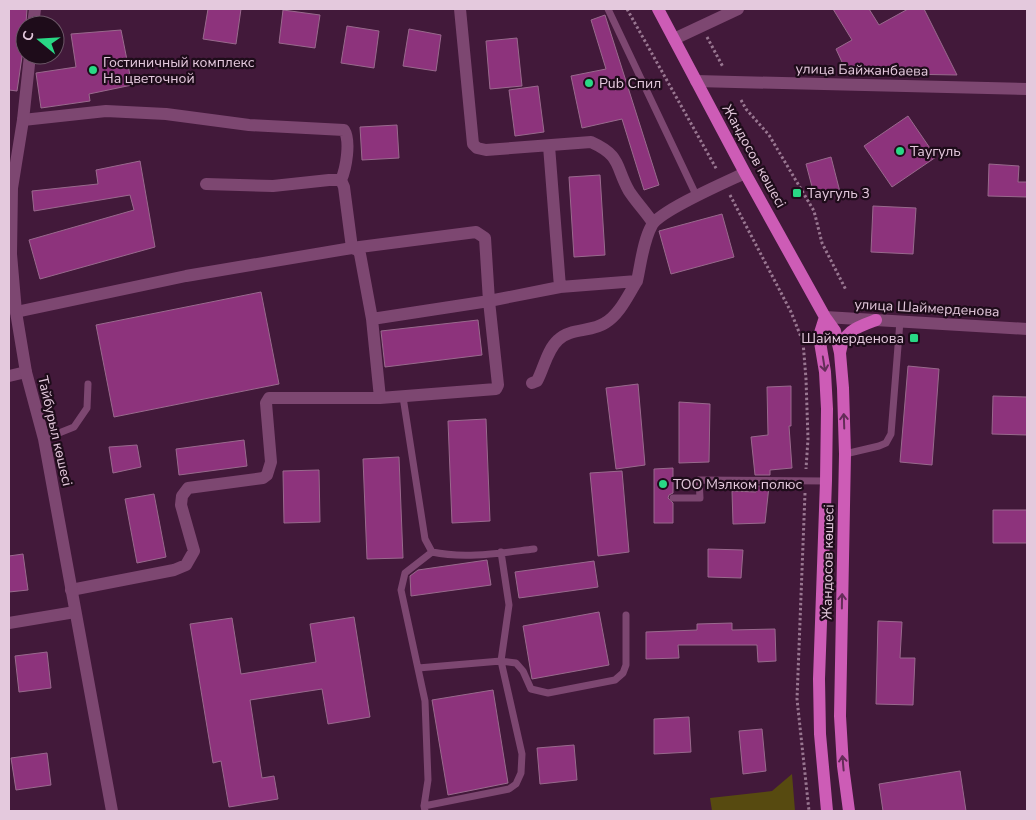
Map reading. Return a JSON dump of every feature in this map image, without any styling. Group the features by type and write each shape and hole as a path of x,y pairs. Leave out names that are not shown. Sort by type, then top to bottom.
{"main road":[{"name":"Жандосов көшесі","path":"658,9 745,173 825,317 835,331 840,354 843,388 845,454 840,716 843,766 849,811"},
{"name":"Жандосов көшесі","path":"825,317 819,336 825,372 827,409 819,679 820,734 827,811"},
{"path":"840,354 842,342 853,329 876,320"}],"street":[{"path":"460,9 473,144 477,148 486,150 591,142 604,148 618,163 629,190 654,223"},
{"path":"674,39 738,9"},
{"name":"Тайбурыл көшесі","path":"29,65 23,120 10,188 11,254 16,312 26,372 44,439 112,811"},
{"name":"улица Байжанбаева","path":"696,81 1027,89"},
{"path":"23,120 106,111 166,114 249,125 344,130 346,134 347,160 341,180 344,187 352,248"},
{"path":"549,146 560,287"},
{"path":"532,383 537,381 544,362 558,340 567,335 604,324 619,311 638,281 648,235 654,223 666,212 745,173"},
{"path":"206,184 273,186 341,180"},
{"path":"16,312 186,276 352,248 476,232 485,238 488,301 496,389 380,398 269,398 266,403 271,462 268,475 263,478 188,488 182,496 180,505 194,551 186,565 174,570 71,590"},
{"path":"352,248 358,250 360,254 372,319 380,398"},
{"path":"372,319 488,301 560,287 638,281"},
{"name":"улица Шаймерденова","path":"825,317 1027,329"},
{"path":"9,376 26,372"},
{"path":"9,623 75,612"}],"lane":[{"path":"608,9 697,197"},
{"path":"845,454 886,443 890,434 900,321"},
{"path":"44,439 74,427 87,408 88,384"},
{"path":"403,397 425,539 432,552"},
{"path":"673,498 700,498 699,480 826,481"},
{"path":"501,552 509,605 501,661 522,754 521,772 516,784 510,789 424,809 428,780 425,711 402,590 405,573 432,552 471,556 501,552 534,549"},
{"path":"418,668 501,661 516,663 523,671 531,689 548,693 615,680 623,673 626,665 626,615"}],"path":[{"path":"627,9 724,183 791,312 803,342 808,439 797,699 809,811"},
{"path":"707,37 726,71"},
{"path":"741,100 746,109 769,135 814,211 822,243 846,290"}],"shaded area":[{"path":"792,774 795,811 712,811 710,798 772,791"}],"building":[{"path":"9,9 27,9 27,15 15,15 15,65 21,65 17,91 9,90"},
{"path":"208,9 241,9 236,44 203,39"},
{"path":"833,9 869,9 879,25 908,9 924,9 957,75 847,73 836,49 852,40"},
{"path":"283,10 320,15 315,48 279,43"},
{"path":"605,15 659,185 644,190 622,119 582,128 571,76 606,69 591,20"},
{"path":"347,26 379,31 374,68 341,63"},
{"path":"409,29 441,35 436,71 403,66"},
{"name":"Гостиничный комплекс На цветочной","path":"121,30 132,85 89,94 90,101 41,108 36,73 76,67 71,34"},
{"path":"517,38 522,86 490,89 486,41"},
{"path":"538,86 544,132 515,136 509,90"},
{"name":"Таугуль","path":"908,116 936,157 892,187 864,146"},
{"path":"397,125 399,158 362,160 360,127"},
{"path":"831,157 840,192 815,198 806,164"},
{"path":"140,161 155,247 40,279 29,240 134,210 130,195 34,211 32,191 98,184 96,170"},
{"path":"989,164 1019,166 1018,182 1027,182 1027,197 988,196"},
{"path":"600,175 605,255 574,257 569,177"},
{"path":"873,206 916,208 913,254 871,252"},
{"path":"722,214 734,257 671,274 659,231"},
{"path":"261,292 279,384 114,417 96,325"},
{"path":"478,320 482,355 385,367 381,331"},
{"path":"908,366 939,369 932,465 900,462"},
{"path":"638,384 645,465 616,469 606,388"},
{"path":"791,386 791,426 789,426 792,468 770,470 770,475 755,475 751,437 768,435 767,387"},
{"path":"993,396 1027,397 1027,435 992,434"},
{"path":"679,402 710,404 709,462 679,463"},
{"path":"486,419 490,521 452,523 448,421"},
{"path":"244,440 247,466 179,475 176,449"},
{"path":"137,445 141,467 113,473 109,447"},
{"path":"399,457 403,558 367,559 363,459"},
{"name":"ТОО Мэлком полюс","path":"673,468 673,493 668,498 673,503 673,523 654,523 654,469"},
{"path":"319,470 320,522 284,523 283,471"},
{"path":"622,471 629,552 598,556 590,473"},
{"path":"756,486 769,486 765,523 733,524 732,491 756,492"},
{"path":"154,494 166,557 137,563 125,499"},
{"path":"993,510 1027,510 1027,543 993,543"},
{"path":"708,549 743,550 741,578 708,577"},
{"path":"23,554 28,590 9,592 9,556"},
{"path":"487,560 491,585 411,596 410,576 418,570"},
{"path":"594,561 598,587 519,598 515,572"},
{"path":"599,612 609,665 532,679 523,626"},
{"path":"354,617 370,717 328,724 322,689 250,700 262,778 274,776 278,799 229,807 221,761 213,763 190,624 232,618 241,674 316,662 310,624"},
{"path":"878,621 902,622 900,658 915,658 913,705 876,704"},
{"path":"732,623 732,630 775,629 776,661 758,662 757,645 678,645 679,658 646,659 646,632 697,630 697,624"},
{"path":"47,652 51,688 19,692 15,656"},
{"path":"493,690 508,783 448,795 432,700"},
{"path":"689,717 691,752 654,754 654,719"},
{"path":"762,729 766,771 743,774 739,731"},
{"path":"574,745 577,780 540,784 537,748"},
{"path":"47,753 51,785 16,790 11,758"},
{"path":"960,771 966,811 883,811 879,784"}],"place":[{"name":"Гостиничный комплекс На цветочной","path":"93,70"},
{"name":"Pub Спил","path":"589,83"},
{"name":"Таугуль","path":"900,151"},
{"name":"Таугуль 3","path":"797,193"},
{"name":"Шаймерденова","path":"914,338"},
{"name":"ТОО Мэлком полюс","path":"663,484"}]}
